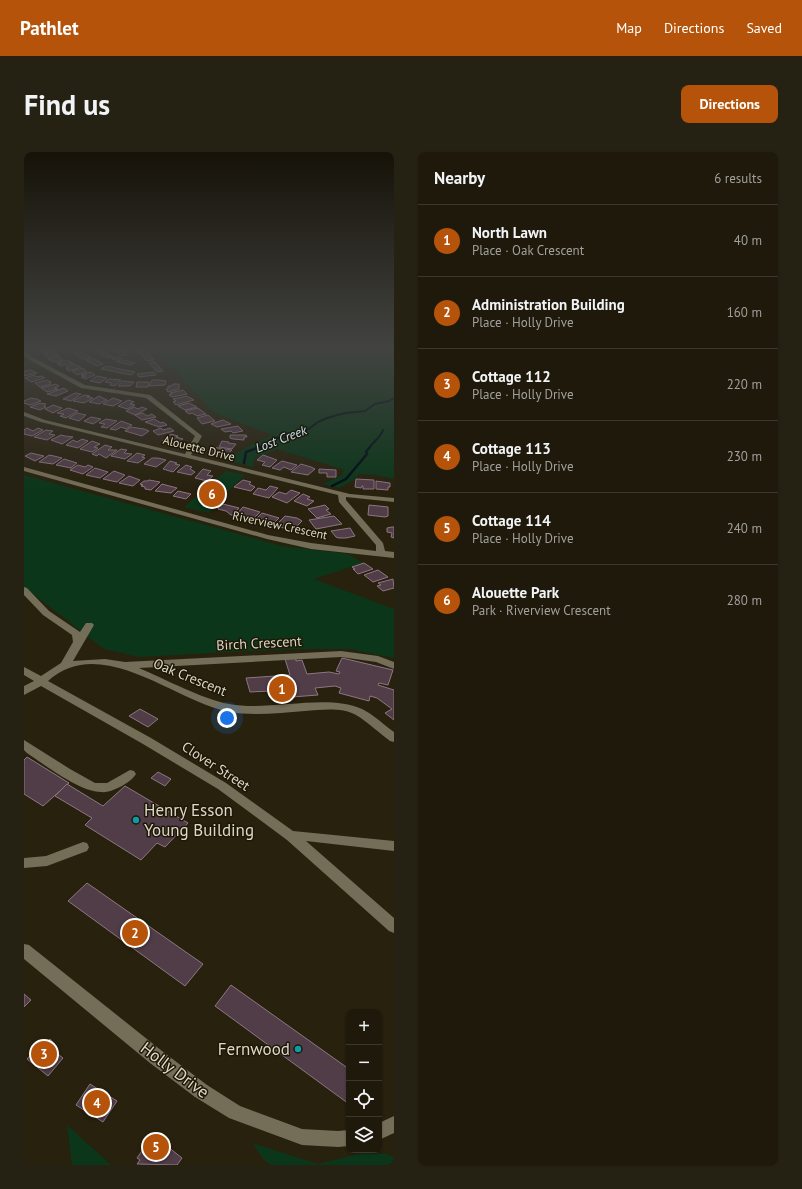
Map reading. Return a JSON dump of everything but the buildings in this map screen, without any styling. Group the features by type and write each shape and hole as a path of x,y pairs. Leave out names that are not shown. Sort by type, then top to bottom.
{"street":[{"path":"148,396 199,436 187,456"},
{"name":"Alouette Drive","path":"24,414 43,421 342,494 394,500"},
{"name":"Riverview Crescent","path":"24,469 267,537 311,546 394,555"},
{"path":"342,494 342,500 380,546 381,554"},
{"path":"24,590 46,613 76,634 78,642"},
{"path":"65,665 88,625"},
{"name":"Birch Crescent","path":"124,665 341,654 378,659 394,666"},
{"name":"Oak Crescent","path":"24,691 65,665 84,662 105,662 124,665 211,703 230,708 262,710 337,706 359,712 394,738"},
{"name":"Clover Street","path":"24,670 54,690 184,762 222,786 291,836 394,927"},
{"path":"24,744 31,750 95,787 107,787 130,774"},
{"path":"291,836 394,846"},
{"path":"24,863 47,861 83,847"},
{"name":"Holly Drive","path":"24,950 156,1057 201,1091 235,1112 302,1137 346,1138"},
{"path":"382,1130 394,1124"}],"green space":[{"path":"198,396 394,396 394,479 377,475 359,474 354,480 339,488 322,484 341,476 345,470 277,449 255,458 253,467 225,460 252,444 273,435 214,413"},
{"path":"226,471 245,475 219,500 209,513 184,507"},
{"path":"24,475 282,546 348,554 363,563 314,579 394,609 394,658 349,649 291,649 139,657 104,649 24,587"},
{"path":"67,1125 111,1165 72,1165"},
{"path":"252,1143 318,1164 362,1153 387,1154 394,1157 394,1165 271,1165 264,1160"}],"waterway":[{"name":"Lost Creek","path":"257,448 271,443 276,438 303,433 318,422 327,418 345,413 365,411 375,404 389,401 394,398"},
{"path":"369,448 383,430"},
{"name":"Lost Creek","path":"244,463 246,452 260,447"},
{"path":"332,486 346,479 367,454 366,452 370,447"}],"place":[{"name":"Alouette Park","path":"212,494"},
{"name":"North Lawn","path":"282,689"},
{"name":"Henry Esson Young Building","path":"136,820"},
{"name":"Administration Building","path":"135,933"},
{"name":"Fernwood","path":"298,1049"},
{"name":"Cottage 112","path":"44,1054"},
{"name":"Cottage 113","path":"97,1103"},
{"name":"Cottage 114","path":"156,1147"}]}
